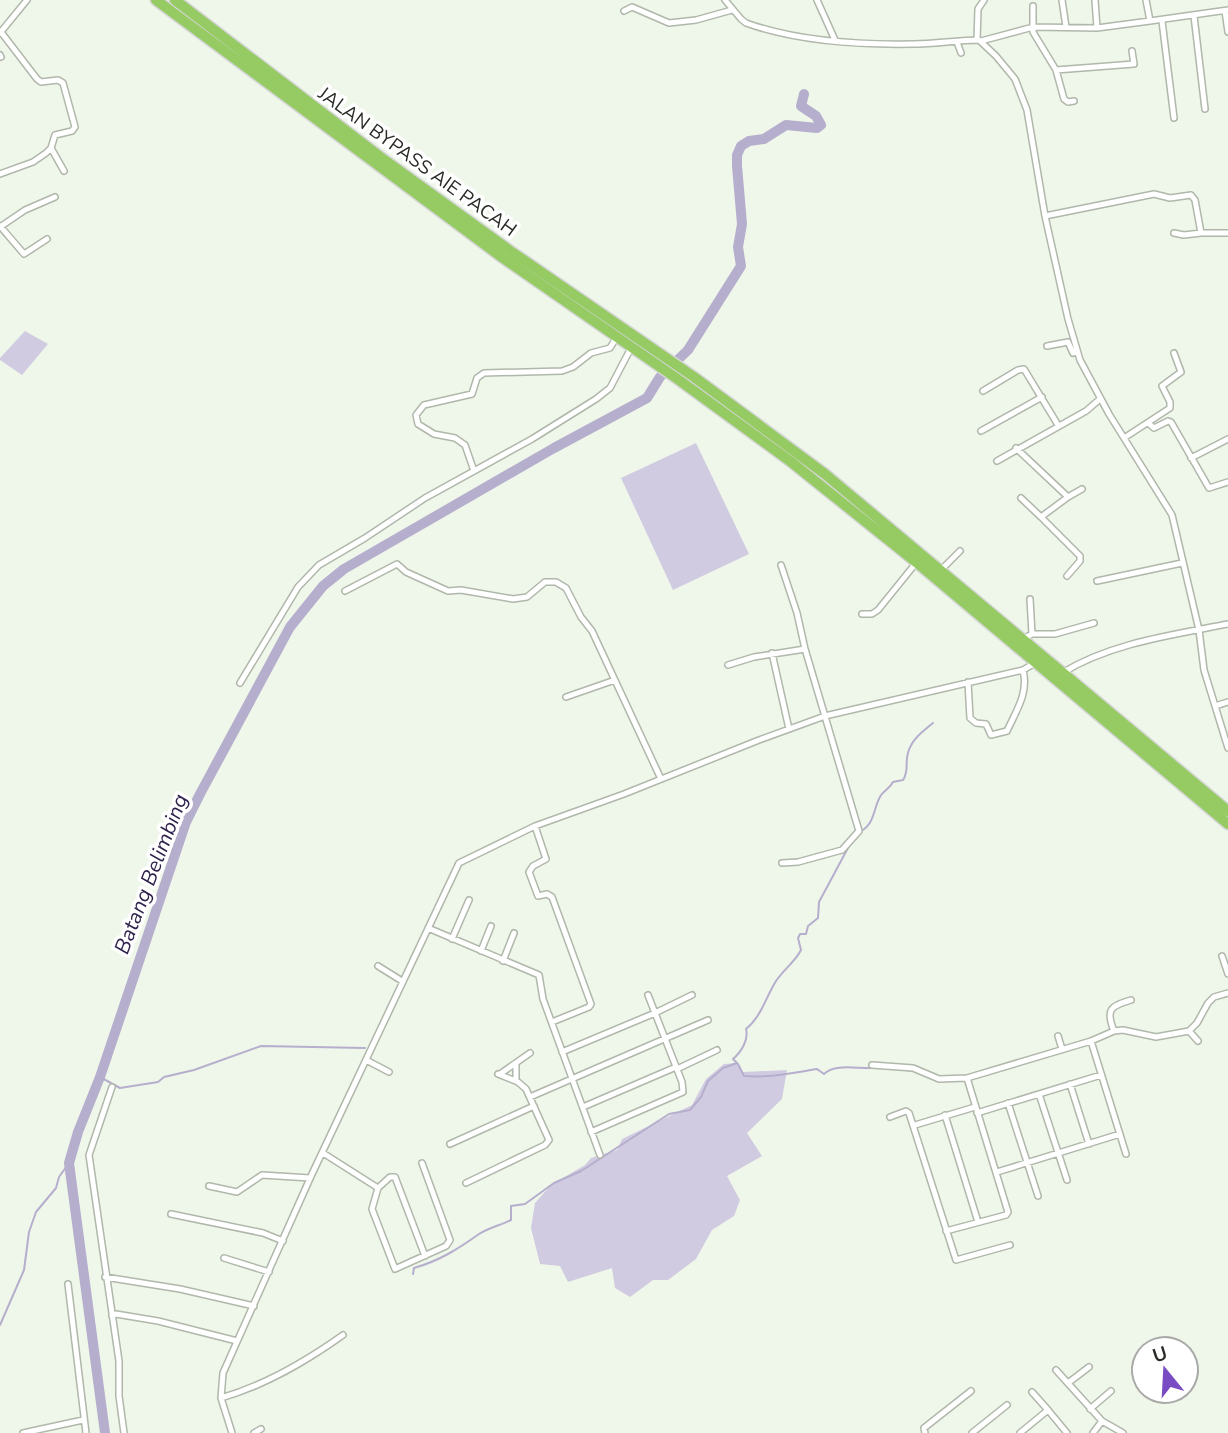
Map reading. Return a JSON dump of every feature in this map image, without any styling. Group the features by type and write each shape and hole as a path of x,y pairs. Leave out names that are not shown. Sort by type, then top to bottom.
{"highway":[{"path":"166,2 384,171 616,337 694,377 825,474 942,570 949,583 1035,663 1228,824"},
{"name":"JALAN BYPASS AIE PACAH","path":"166,2 638,348"},
{"path":"638,348 790,461 916,562 1027,637 1062,673 1228,811"}],"street":[{"path":"0,174 33,162 51,148 55,135 75,129 65,85 61,81 41,82 37,79 1,33 27,0"},
{"path":"725,0 741,19 774,32 870,44 979,40 1033,27 1097,28 1227,11 1228,32"},
{"path":"817,0 835,40"},
{"path":"1062,0 1066,27"},
{"path":"1094,0 1097,28"},
{"path":"1146,0 1150,21"},
{"path":"980,1 977,16 979,40 1007,68 1020,89 1027,110 1045,216 1077,350 1101,399 1169,509 1199,630 1203,670 1228,748"},
{"path":"1033,6 1034,36 1056,71 1064,99 1068,102 1074,101"},
{"path":"624,11 632,7 669,23 696,20 732,9"},
{"path":"1194,16 1205,109"},
{"path":"1162,21 1174,118"},
{"path":"957,42 961,53"},
{"path":"1132,51 1135,74"},
{"path":"1056,71 1134,64"},
{"path":"51,148 64,171"},
{"path":"1045,216 1154,194 1170,198 1191,195 1195,200 1201,233"},
{"path":"47,239 24,254 0,227 25,209 55,197"},
{"path":"1174,233 1228,233"},
{"path":"474,471 465,445 455,438 434,434 418,424 418,410 424,405 472,394 477,378 484,373 567,370 591,353 610,348 616,337"},
{"path":"1046,346 1068,342 1073,354 1077,350"},
{"path":"240,683 298,587 319,565 425,498 596,399 610,388 638,348"},
{"path":"1124,438 1170,408 1162,386 1181,372 1174,354"},
{"path":"983,391 1021,368 1026,371 1058,425"},
{"path":"981,431 1042,397"},
{"path":"998,461 1086,411 1101,399"},
{"path":"1148,424 1154,428 1171,422 1209,488 1228,482"},
{"path":"1191,458 1228,439"},
{"path":"1016,449 1068,497"},
{"path":"1041,517 1082,489"},
{"path":"1021,498 1080,556 1080,561 1067,576"},
{"path":"942,570 960,551"},
{"path":"862,614 872,614 878,610 916,562"},
{"path":"1097,581 1182,563"},
{"path":"345,591 397,564 406,572 448,591 461,590 513,599 527,597 545,582 556,582 564,586 592,631 661,779"},
{"path":"781,565 859,831 842,850 798,862 782,863"},
{"path":"1030,599 1027,637 1055,634 1094,622"},
{"path":"1062,673 1093,657 1228,624"},
{"path":"728,665 772,653 805,649"},
{"path":"772,653 789,729"},
{"path":"231,1432 221,1398 223,1373 310,1178 459,863 536,826 825,716 1023,670 1035,663"},
{"path":"968,682 970,718 976,723 985,724 991,735 995,736 1007,731 1017,710 1026,684 1023,670"},
{"path":"566,697 615,680"},
{"path":"1215,706 1228,702"},
{"path":"536,826 546,859 533,866 529,872 538,896 547,894 552,897 591,1003 589,1007 552,1022"},
{"path":"453,939 469,900"},
{"path":"481,951 491,926"},
{"path":"428,929 539,975 544,999 600,1155"},
{"path":"503,961 514,933"},
{"path":"1222,956 1228,974"},
{"path":"378,966 402,981"},
{"path":"872,1065 913,1068 939,1079 967,1078 1091,1041 1114,1031 1156,1037 1189,1031 1197,1023 1208,1003 1228,993"},
{"path":"592,1132 684,1092 648,995"},
{"path":"562,1052 692,995"},
{"path":"1114,1031 1109,1018 1110,1010 1131,1000"},
{"path":"530,1097 708,1020"},
{"path":"1189,1031 1198,1041"},
{"path":"1058,1036 1062,1049"},
{"path":"1091,1041 1126,1154"},
{"path":"583,1107 717,1050"},
{"path":"466,1183 548,1143 530,1097 516,1080 499,1074 530,1053"},
{"path":"366,1060 389,1072"},
{"path":"516,1063 516,1080"},
{"path":"915,1125 945,1115 1009,1103 1101,1075"},
{"path":"946,1231 1008,1213 967,1078"},
{"path":"1070,1084 1089,1143"},
{"path":"112,1087 89,1155 119,1361 119,1396 124,1433"},
{"path":"1039,1094 1067,1180"},
{"path":"1009,1103 1038,1196"},
{"path":"450,1144 534,1106"},
{"path":"890,1117 908,1111 915,1125 957,1261 1010,1245"},
{"path":"945,1115 978,1223"},
{"path":"997,1172 1120,1134"},
{"path":"323,1153 378,1188"},
{"path":"422,1163 450,1240 446,1246 425,1256 396,1269 372,1209 378,1188 390,1177 395,1177 425,1256"},
{"path":"209,1186 237,1192 262,1175 310,1178"},
{"path":"171,1214 263,1233 283,1241"},
{"path":"224,1258 269,1272"},
{"path":"105,1277 180,1289 254,1306"},
{"path":"68,1284 86,1433"},
{"path":"111,1316 116,1314 159,1321 237,1341"},
{"path":"221,1398 299,1366 343,1335"},
{"path":"1068,1383 1089,1367"},
{"path":"1056,1370 1102,1421 1122,1433"},
{"path":"925,1433 925,1428 971,1391"},
{"path":"1090,1409 1111,1391"},
{"path":"1032,1392 1066,1433"},
{"path":"972,1433 1007,1405"},
{"path":"1020,1433 1048,1410"},
{"path":"23,1433 83,1420"},
{"path":"1093,1433 1102,1421"},
{"path":"254,1433 261,1429"}],"shaded area":[{"path":"25,331 48,344 22,375 0,358"},
{"path":"696,443 749,554 673,590 621,478"},
{"path":"737,1063 743,1072 787,1070 782,1099 747,1133 762,1156 727,1176 740,1200 734,1216 712,1230 696,1259 668,1280 653,1280 630,1297 615,1288 612,1268 568,1282 560,1266 540,1264 531,1228 535,1203 551,1185 585,1165 591,1158 617,1150 622,1139 692,1105 706,1079 724,1064"}],"waterway":[{"name":"Batang Belimbing","path":"105,1433 69,1163 186,822 200,794 290,627 323,586 344,569 554,448 647,398 660,377 688,350 741,266 738,247 742,224 737,166 737,155 741,146 749,141 764,139 786,125 817,128 821,125 816,116 801,106 804,94"},
{"path":"861,831 869,824 881,795 893,782 903,780 910,747 933,723"},
{"path":"413,1274 414,1268 440,1258 483,1232 511,1220 511,1206 525,1204 554,1183 581,1171 669,1114 690,1110 701,1097 708,1081 723,1068 737,1063 733,1059 744,1046 746,1029 759,1013 776,981 801,950 798,938 800,934 806,934 808,926 818,918 819,902 849,846"},
{"path":"100,1077 120,1088 158,1082 164,1077 194,1070 261,1046 365,1048"},
{"path":"738,1064 744,1076 780,1075 817,1069 824,1074 840,1068 874,1068"},
{"path":"893,1068 912,1071"},
{"name":"Batang Belimbing","path":"0,1325 24,1270 29,1232 36,1212 56,1188 59,1177 69,1163"}]}
